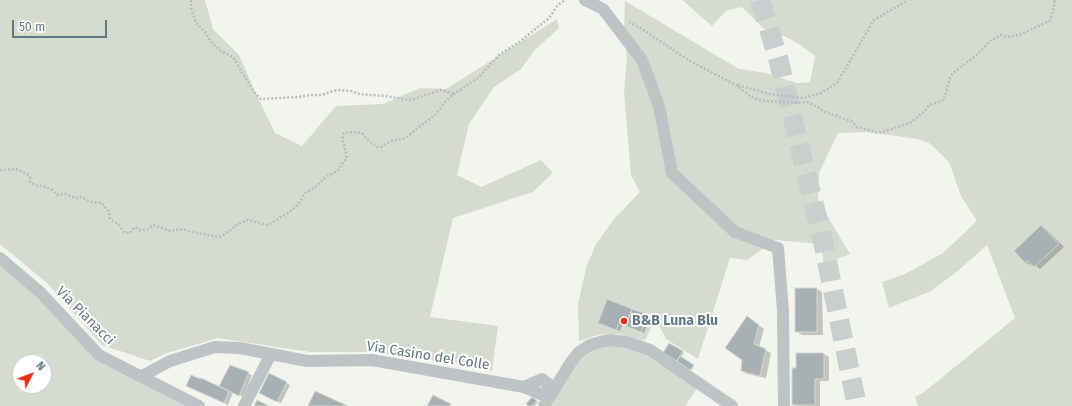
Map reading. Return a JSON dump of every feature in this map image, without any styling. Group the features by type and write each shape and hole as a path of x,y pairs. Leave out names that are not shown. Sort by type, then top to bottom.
{"street":[{"path":"585,0 603,9 642,60 659,106 672,173 735,232 778,248 783,311 784,406"},
{"name":"Via Pianacci","path":"0,258 40,292 99,355 199,406"},
{"path":"544,406 571,362 579,352 590,345 600,342 618,341 627,342 650,350 732,406"},
{"name":"Via Casino del Colle","path":"142,376 170,361 215,347 240,348 307,361 372,360 524,387 542,379 555,389"},
{"path":"244,406 271,354"}],"path":[{"path":"191,0 191,8 196,23 205,32 212,43 221,51 233,57 254,92 261,99 322,95 333,90 351,91 359,94 386,96 408,100 441,90 454,94"},
{"path":"0,170 16,168 28,174 30,177 30,182 34,185 43,186 52,190 57,195 66,194 75,198 82,197 92,202 102,202 109,212 110,219 118,224 124,232 130,233 135,227 140,230 146,230 154,225 170,231 183,228 190,232 219,237 243,221 248,220 268,225 288,213 298,205 305,193 337,171 346,158 342,139 344,133 362,132 368,140 377,147 381,147 391,141 405,138 436,114 446,101 454,94 478,78 500,54 534,31 549,18 558,5 565,0"},
{"path":"736,85 769,94 804,98 821,93 837,83 874,20 908,0"},
{"path":"623,19 642,29 690,61 736,85 750,96 759,100 797,103 807,102 825,112 851,121 857,127 880,133 910,123 924,112 929,105 944,100 950,78 978,54 990,41 1001,35 1007,37 1019,35 1049,21 1052,16 1055,0"}],"shaded area":[{"path":"0,0 205,0 213,29 239,55 275,133 302,146 336,106 383,104 420,88 446,89 557,19 559,28 534,51 521,69 494,87 469,124 457,175 481,187 541,160 553,173 533,192 453,218 430,317 498,326 492,371 431,360 372,352 310,352 218,338 167,353 150,361 102,345 47,283 0,244"},
{"path":"682,0 1072,0 1072,406 918,406 915,397 923,393 1015,318 987,245 958,271 931,291 889,308 882,282 905,274 943,253 977,221 961,196 949,162 929,143 918,139 867,132 838,133 819,173 818,200 850,254 824,264 820,244 775,240 747,260 730,258 698,359 666,339 655,318 646,339 643,340 619,334 601,334 579,341 578,304 586,268 596,244 614,219 640,192 631,175 624,93 627,57 624,27 625,1 739,69 766,73 797,83 810,82 815,56 799,44 786,37 764,29 742,7 726,11 712,26"},
{"path":"0,264 38,295 84,346 188,406 0,406"},
{"path":"603,346 624,346 642,352 697,388 685,406 549,406 576,363 589,350"}],"building":[{"path":"1041,225 1059,244 1034,267 1027,260 1025,263 1014,251"},
{"path":"795,288 817,288 817,332 795,332"},
{"path":"607,299 632,309 626,326 619,323 616,330 598,323"},
{"path":"632,309 647,314 641,332 626,326"},
{"path":"747,316 759,325 754,344 766,349 760,376 741,371 742,360 725,348"},
{"path":"669,343 683,351 677,361 663,353"},
{"path":"796,353 824,353 824,379 815,379 815,405 792,405 792,368 796,368"},
{"path":"680,356 694,365 690,370 677,361"},
{"path":"230,365 249,372 239,396 219,386"},
{"path":"269,373 287,382 277,402 259,393"},
{"path":"191,375 229,391 224,403 186,386"},
{"path":"315,391 348,406 308,406"},
{"path":"433,395 451,404 450,406 427,406"},
{"path":"532,397 537,401 532,406 529,406 526,404"},
{"path":"257,400 269,406 254,406"}],"tunnel":[{"path":"760,0 778,58 823,242 857,406"}],"place":[{"name":"B&B Luna Blu","path":"624,321"}]}
